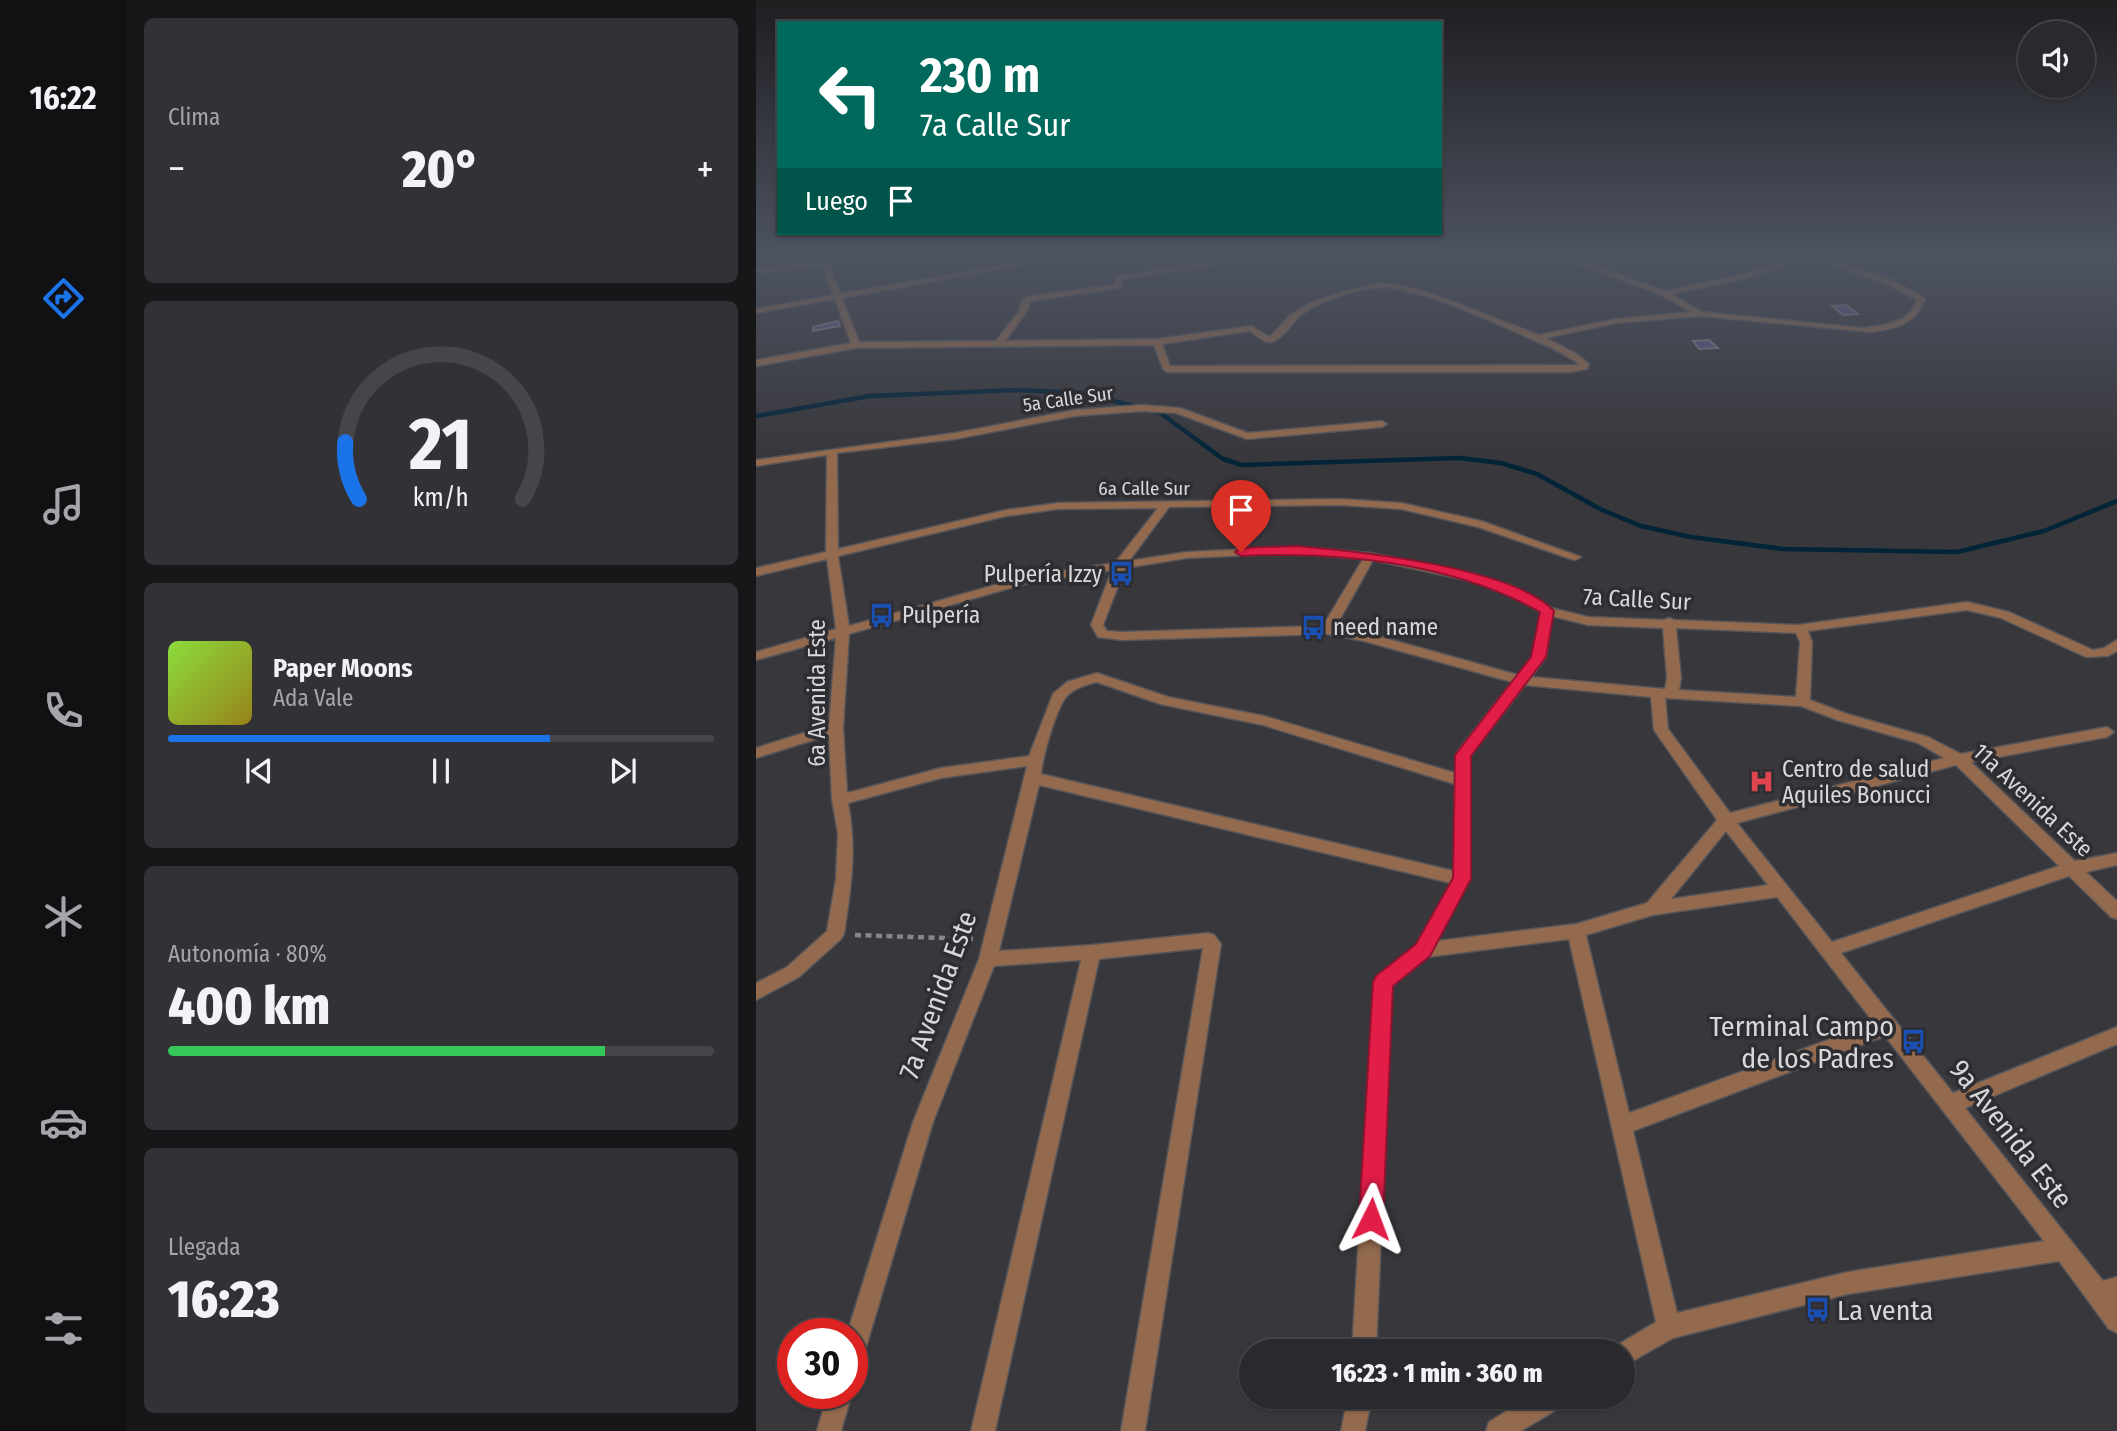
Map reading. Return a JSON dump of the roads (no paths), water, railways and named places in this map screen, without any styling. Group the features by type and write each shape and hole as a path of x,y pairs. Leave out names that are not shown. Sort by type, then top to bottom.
{"street":[{"path":"847,322 856,345"},
{"path":"999,343 1015,322"},
{"path":"756,363 856,345 1157,342 1251,328 1269,340 1278,335 1288,322"},
{"path":"1157,342 1167,369 1216,371 1584,367 1585,364 1580,359 1498,322"},
{"path":"1536,338 1612,322"},
{"path":"1779,322 1863,330 1884,328 1903,322"},
{"name":"5a Calle Sur","path":"756,463 955,436 1075,413 1143,408 1177,410 1247,436 1382,424"},
{"name":"6a Avenida Este","path":"756,992 793,972 835,934 844,879 846,832 840,800 836,728 843,631 832,555 832,451"},
{"name":"6a Calle Sur","path":"756,572 1006,513 1058,506 1341,502 1401,506 1480,524 1575,557"},
{"path":"1121,564 1165,506"},
{"name":"7a Calle Sur","path":"756,656 1027,580 1187,555 1296,550 1370,556 1474,578 1521,595 1547,611 1588,621 1801,629 1967,606 2005,615 2091,654 2112,648"},
{"path":"1327,630 1370,556"},
{"name":"11a Avenida Este","path":"1121,564 1097,625 1103,634 1122,636 1327,630 1365,637 1521,680 1665,694 1795,701 1923,740 1959,759 2117,912"},
{"path":"1365,1339 1383,982 1423,950 1462,879 1463,755 1539,657 1547,611"},
{"name":"9a Avenida Este","path":"1669,622 1674,678 1665,694 1661,730 1726,820 2063,1249 2108,1291 2117,1321"},
{"path":"1795,701 1806,642 1801,629"},
{"name":"7a Avenida Este","path":"863,1318 923,1122 990,949 1034,769 1058,697 1072,685 1097,677 1166,701 1264,721 1461,780"},
{"path":"756,753 836,728"},
{"path":"1653,908 1726,820 1959,759 2107,732"},
{"path":"840,800 941,773 1034,769 1462,879"},
{"path":"1830,950 2072,868 2117,859"},
{"path":"1423,950 1576,931 1653,908 1781,890"},
{"path":"1576,931 1669,1327"},
{"path":"990,949 1092,952 1208,940 1212,943 1133,1431"},
{"path":"983,1431 1092,952"},
{"path":"1622,1125 1888,1026"},
{"path":"1950,1104 2117,1035"},
{"path":"1635,1347 1669,1327 1848,1283 2063,1249"},
{"path":"829,1431 836,1409"},
{"path":"1353,1431 1357,1409"},
{"path":"1498,1431 1534,1409"}],"waterway":[{"path":"756,416 870,396 1017,390 1081,393 1138,407"},
{"path":"1152,410 1159,412 1223,459 1242,465 1459,458 1501,463 1537,474 1602,510 1641,526 1691,537 1783,549 1957,552 2044,531 2117,501"}],"place":[{"name":"Pulpería Izzy","path":"1122,574"},
{"name":"Pulpería","path":"882,615"},
{"name":"need name","path":"1313,627"},
{"name":"Centro de salud Aquiles Bonucci","path":"1762,782"},
{"name":"Terminal Campo de los Padres","path":"1914,1042"},
{"name":"La venta","path":"1817,1310"}]}
